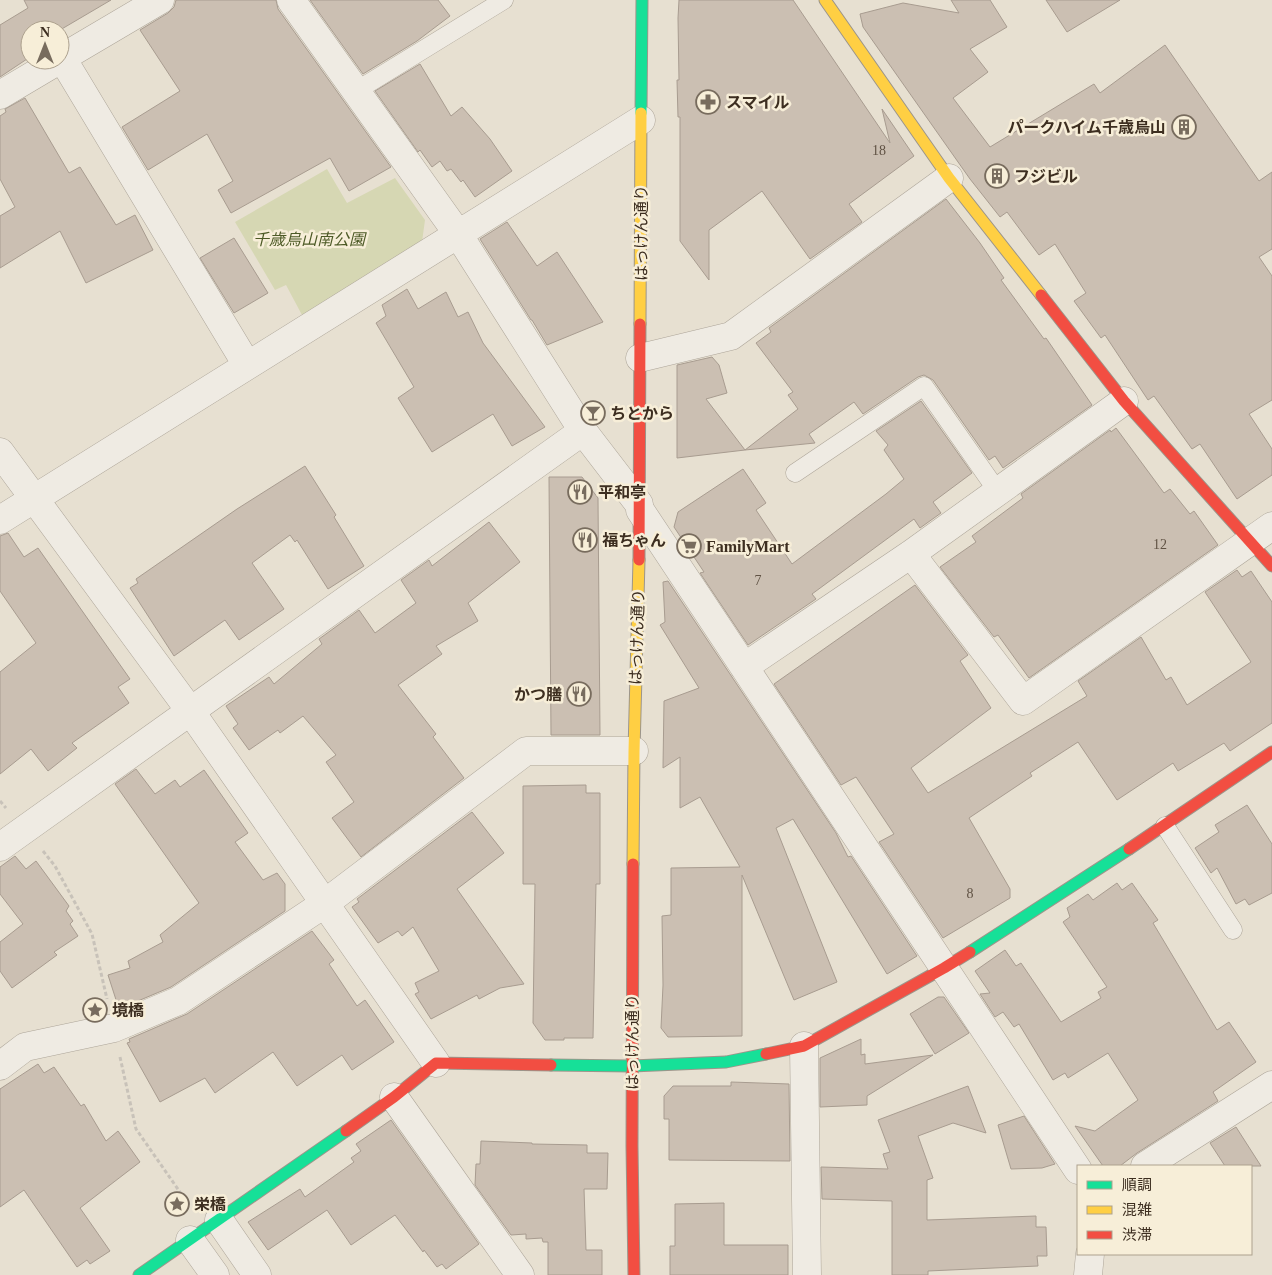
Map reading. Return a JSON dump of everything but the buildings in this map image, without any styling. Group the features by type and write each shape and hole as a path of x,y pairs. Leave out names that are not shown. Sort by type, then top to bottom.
{"street":[{"path":"70,53 160,0"},
{"path":"292,0 458,234 583,431 640,507 1077,1168"},
{"name":"はっけん通り","path":"634,1275 632,1066 634,752 640,507 642,0"},
{"path":"828,0 949,178 1124,401 1204,492 1261,533 1272,566"},
{"path":"0,95 42,70"},
{"path":"67,70 247,365"},
{"path":"0,520 641,120"},
{"path":"640,358 731,336 949,178"},
{"path":"744,667 911,554 1124,401"},
{"path":"0,847 583,431"},
{"path":"0,452 191,712 436,1063"},
{"path":"911,554 1023,701 1261,533"},
{"path":"0,1066 25,1047 114,1028 178,1001 324,904 526,751 634,752"},
{"path":"139,1275 394,1097 436,1063 632,1066 726,1062 804,1046 944,968 1165,826 1272,752"},
{"path":"804,1046 807,1275"},
{"path":"1147,1165 1272,1085"},
{"path":"394,1097 520,1275"},
{"path":"219,1220 257,1275"},
{"path":"190,1240 215,1275"},
{"path":"1088,1275 1090,1255"}],"lane":[{"path":"356,91 504,0"},
{"path":"795,473 924,386 998,492"},
{"path":"1165,826 1232,930"}],"green space":[{"name":"千歳烏山南公園","path":"327,169 347,203 395,178 425,220 422,242 302,315 286,285 275,290 235,222"}],"traffic: fast":[{"path":"641,113 642,0"},
{"path":"970,952 1129,849"},
{"path":"551,1065 632,1066 726,1062 766,1054"},
{"path":"139,1275 346,1131"}],"traffic: slow":[{"path":"825,0 949,178 1041,295"},
{"path":"640,324 641,113"},
{"path":"633,864 639,560"}],"traffic: jam":[{"path":"1041,295 1124,401 1272,566"},
{"path":"639,560 640,324"},
{"path":"1129,849 1272,752"},
{"path":"633,864 632,1146 634,1275"},
{"path":"766,1054 804,1046 970,952"},
{"path":"346,1131 394,1097 436,1063 551,1065"}],"place":[{"name":"スマイル","path":"708,102"},
{"name":"パークハイム千歳烏山","path":"1184,127"},
{"name":"フジビル","path":"997,176"},
{"name":"ちとから","path":"593,413"},
{"name":"平和亭","path":"580,492"},
{"name":"福ちゃん","path":"585,540"},
{"name":"FamilyMart","path":"689,546"},
{"name":"かつ膳","path":"579,694"},
{"name":"境橋","path":"95,1010"},
{"name":"栄橋","path":"177,1204"}]}
